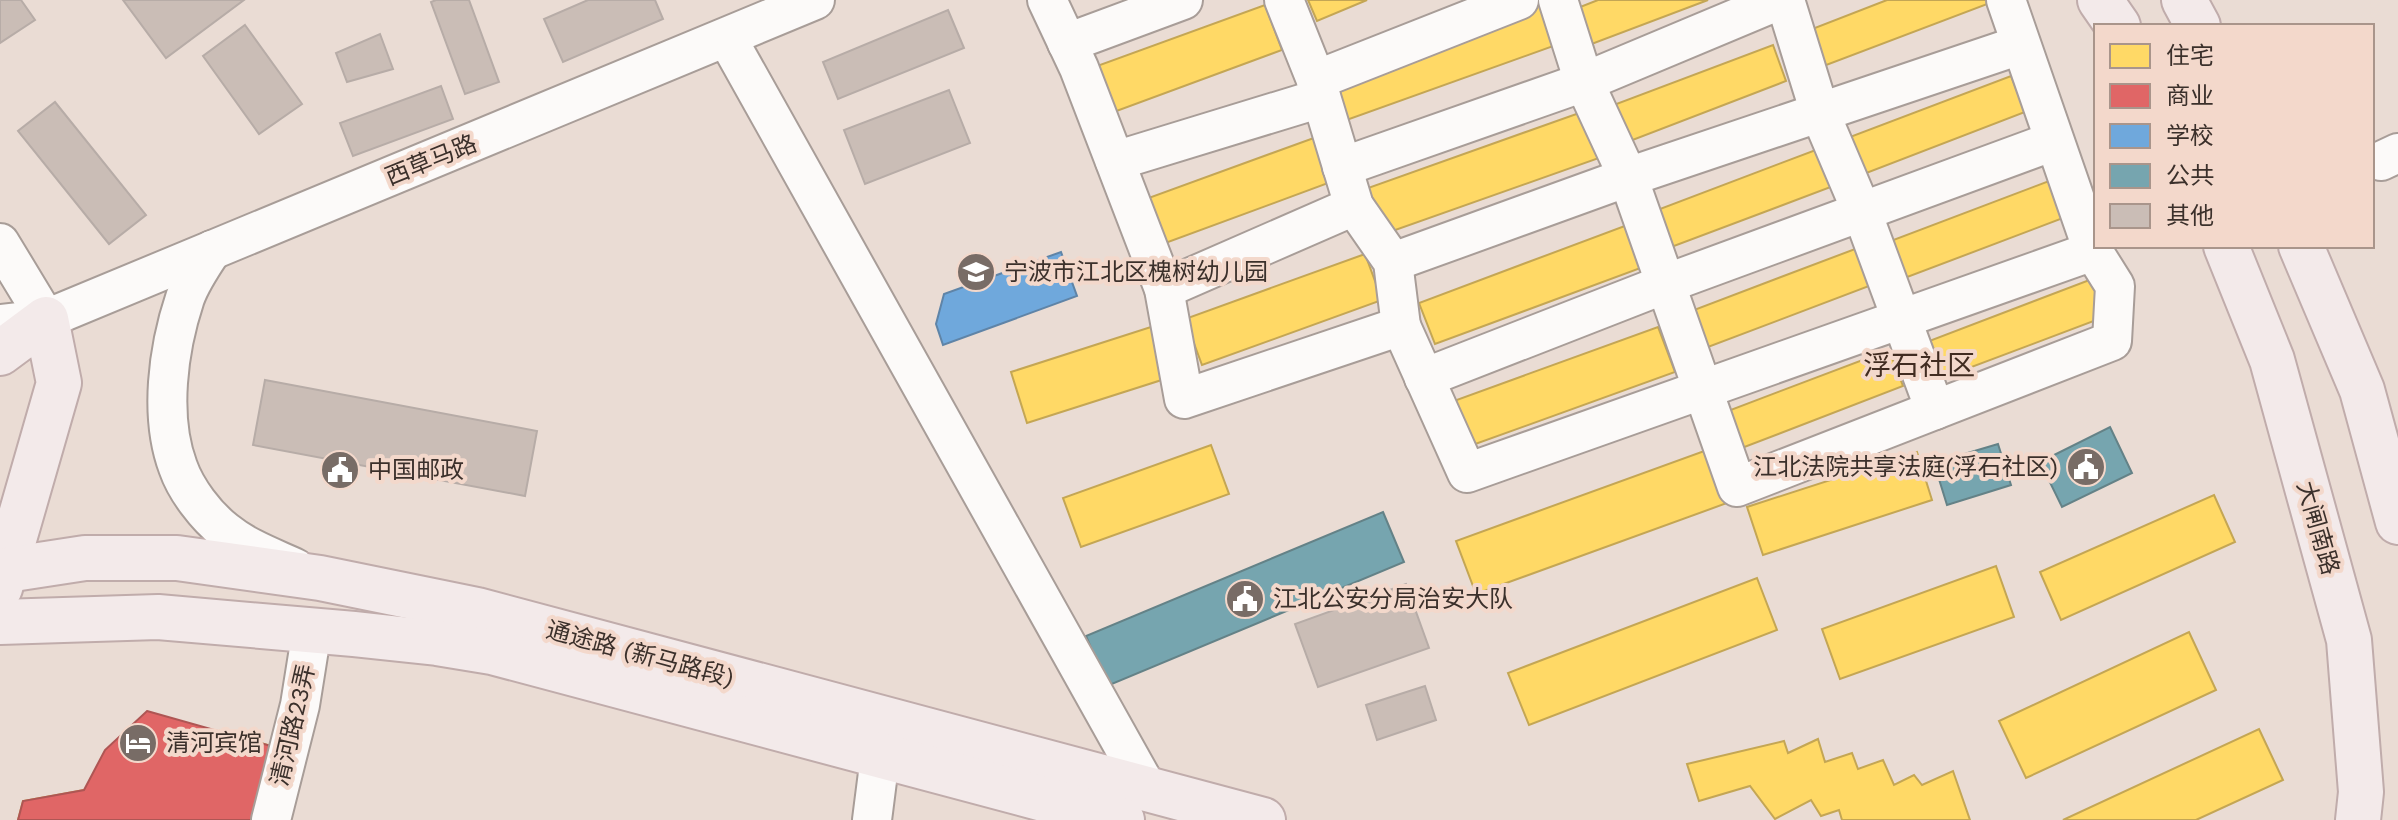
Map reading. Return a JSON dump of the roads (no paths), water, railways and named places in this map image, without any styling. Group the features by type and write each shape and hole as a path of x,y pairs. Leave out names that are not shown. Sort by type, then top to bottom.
{"main road":[{"path":"2100,0 2117,24"},
{"path":"2184,0 2197,24"},
{"name":"大闸南路","path":"2227,248 2272,360 2349,640 2361,792 2358,820"},
{"path":"2302,248 2362,390 2398,522"},
{"path":"0,353 46,319 59,383 2,576"},
{"name":"通途路 (新马路段)","path":"2,576 85,558 177,558 320,578 477,610 1135,805"},
{"name":"通途路 (新马路段)","path":"0,622 158,617 437,643 492,652 880,757 1135,805 1263,820"}],"street":[{"name":"西草马路","path":"0,324 46,319 815,0"},
{"path":"1047,0 1115,161 1164,289 1184,399 1401,326"},
{"path":"1067,43 1183,0"},
{"path":"1284,0 1318,89 1354,206 1393,262 1401,326 1467,473 2093,251"},
{"path":"1115,161 1318,89 1519,0"},
{"path":"1558,0 1584,82 1628,177 1737,487 2112,341 2115,286 2093,251 2006,0"},
{"path":"1342,167 1584,82 1783,0 1820,113 1862,212 1935,410"},
{"path":"727,38 1135,805"},
{"path":"1393,262 1628,177 2020,45"},
{"path":"1424,378 1665,284 2054,141"},
{"path":"1164,289 1354,206"},
{"path":"0,243 46,319"},
{"path":"212,250 185,296 174,343 169,386 170,433 178,469 197,502 224,530 256,551 320,578"},
{"name":"清河路23弄","path":"271,820 300,705 312,630"},
{"path":"872,820 880,757"}],"place":[{"name":"宁波市江北区槐树幼儿园","path":"976,272"},
{"name":"江北法院共享法庭(浮石社区)","path":"2086,467"},
{"name":"中国邮政","path":"340,470"},
{"name":"江北公安分局治安大队","path":"1245,599"},
{"name":"清河宾馆","path":"138,743"}],"district":[{"name":"浮石社区","path":"1919,365"}]}
